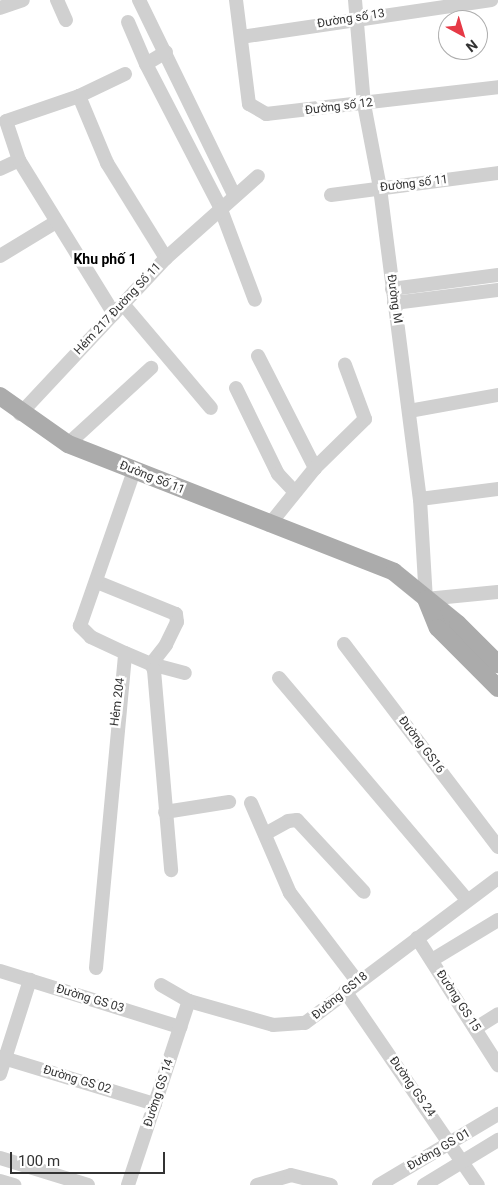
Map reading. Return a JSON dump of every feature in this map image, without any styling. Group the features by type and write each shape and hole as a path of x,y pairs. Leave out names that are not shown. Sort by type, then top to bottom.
{"main road":[{"name":"Đường Số 11","path":"0,397 20,414 68,444 269,525 394,572 426,599"},
{"path":"426,599 498,664"},
{"path":"426,599 438,628 498,688"}],"street":[{"path":"0,8 23,0"},
{"path":"57,0 66,20"},
{"path":"139,0 166,52 214,158 234,195"},
{"name":"Đường số 12","path":"236,0 249,104 257,111 281,115 498,87"},
{"name":"Đường M","path":"355,0 364,104 380,188 420,499 426,599"},
{"name":"Đường số 13","path":"241,37 358,18 491,0"},
{"path":"128,22 146,64 220,207 255,300"},
{"path":"146,64 166,52"},
{"path":"125,74 79,96 6,121 19,160 56,222 118,309 211,408"},
{"path":"79,96 106,163 166,258"},
{"path":"0,170 19,160"},
{"name":"Đường số 11","path":"331,195 498,173"},
{"name":"Hẻm 217 Đường Số 11","path":"20,414 166,258 220,207 258,176"},
{"path":"0,256 56,222"},
{"path":"392,289 498,275"},
{"path":"394,304 498,290"},
{"path":"258,356 315,468"},
{"path":"269,525 315,468 365,419 345,365"},
{"path":"68,444 151,368"},
{"path":"236,388 278,474 296,492"},
{"path":"409,411 498,395"},
{"path":"134,471 97,582 80,626 91,637 125,653 151,664 185,672"},
{"path":"420,499 498,489"},
{"path":"97,582 176,614 177,622 166,645 151,664 171,870"},
{"path":"426,599 498,592"},
{"name":"Đường GS16","path":"344,644 498,847"},
{"name":"Hẻm 204","path":"96,968 125,653"},
{"path":"279,678 467,900"},
{"path":"165,812 229,802"},
{"path":"251,803 290,892 357,981"},
{"path":"265,834 288,821 297,820 364,892"},
{"name":"Đường GS18","path":"161,985 189,1001 288,1026 313,1019 357,981 498,878"},
{"path":"432,960 498,920"},
{"name":"Đường GS 15","path":"417,938 498,1065"},
{"name":"Đường GS 03","path":"0,971 180,1027"},
{"path":"0,1074 2,1057 30,980"},
{"name":"Đường GS 24","path":"345,991 452,1144 478,1185"},
{"name":"Đường GS 14","path":"128,1185 189,1001"},
{"path":"476,1028 498,1014"},
{"name":"Đường GS 02","path":"2,1057 155,1104"},
{"name":"Đường GS 01","path":"379,1185 452,1144 498,1114"},
{"name":"Đường GS 01","path":"424,1185 464,1163 498,1140"},
{"path":"0,1158 88,1185"},
{"path":"257,1185 290,1175 331,1185"},
{"path":"0,1181 14,1185"}],"district":[{"name":"Khu phố 1","path":"105,259"}]}
